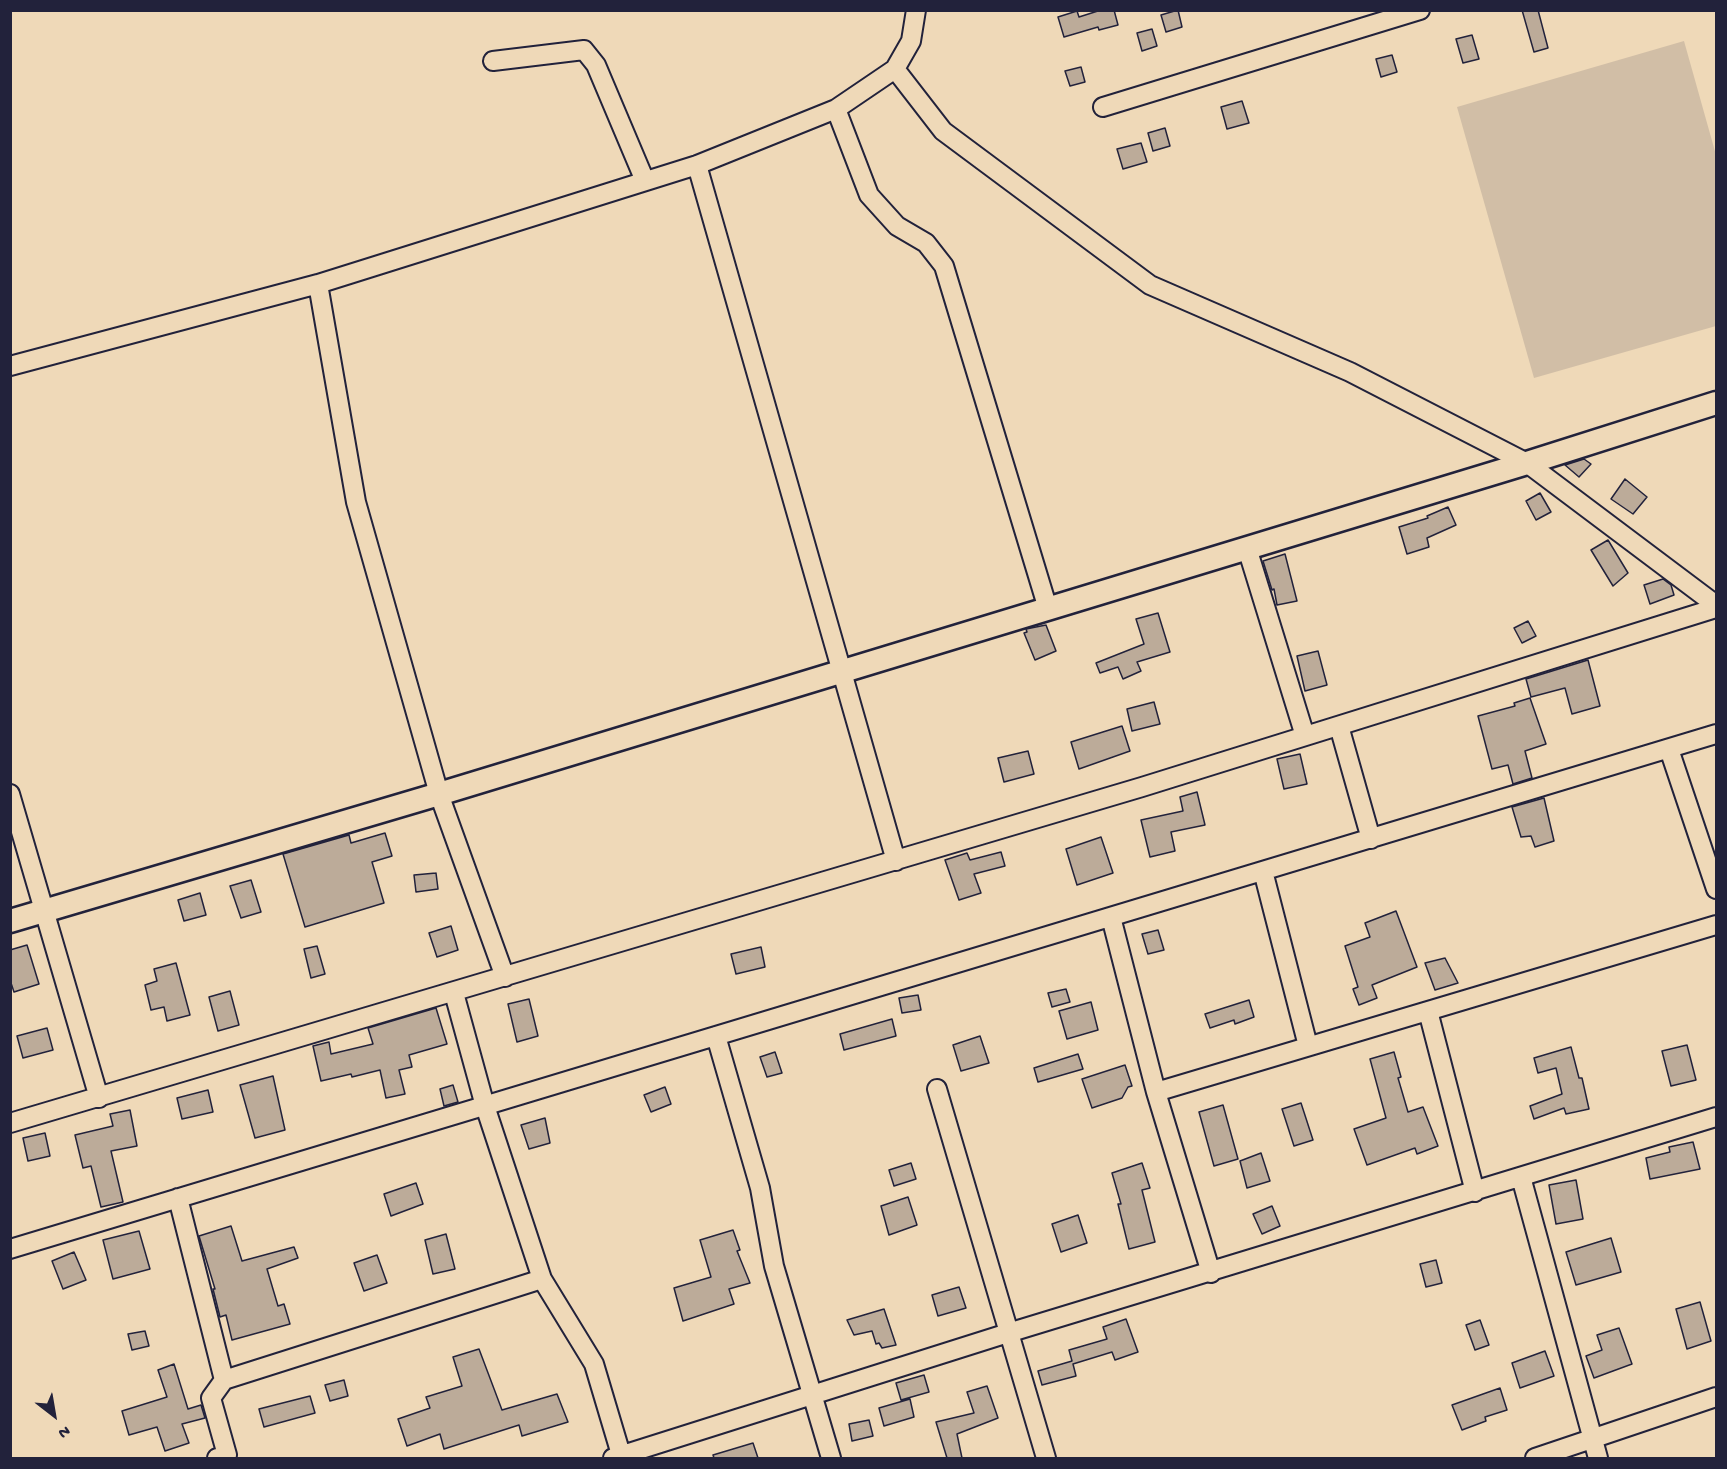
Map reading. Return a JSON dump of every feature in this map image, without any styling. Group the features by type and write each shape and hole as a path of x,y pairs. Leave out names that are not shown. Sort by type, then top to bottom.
{"street":[{"path":"10,366 318,284 697,165 836,109 895,69 911,41 916,10"},
{"path":"1103,107 1420,10"},
{"path":"493,61 584,50 596,65 645,181"},
{"path":"895,69 943,131 1150,285 1350,372 1527,463 1716,607"},
{"path":"836,109 869,195 897,226 926,243 944,267 1048,609"},
{"path":"697,165 896,861"},
{"path":"318,284 356,502 439,794 505,978"},
{"path":"10,921 439,794 1048,609 1527,463 1716,402"},
{"path":"1247,548 1305,736"},
{"path":"10,1123 896,861 1339,726 1716,607"},
{"path":"1339,726 1371,839"},
{"path":"10,1249 1716,734"},
{"path":"1669,749 1716,889"},
{"path":"10,794 99,1098"},
{"path":"1263,871 1308,1046"},
{"path":"1111,917 1156,1092 1211,1273"},
{"path":"1156,1092 1716,925"},
{"path":"454,993 485,1106 542,1279 594,1364 619,1458 1008,1333 1211,1273 1716,1117"},
{"path":"1428,1011 1474,1192"},
{"path":"716,1036 760,1188 774,1266 831,1458"},
{"path":"937,1089 1046,1458"},
{"path":"1521,1177 1598,1458"},
{"path":"178,1198 224,1380"},
{"path":"217,1458 227,1455 211,1398 224,1380 542,1279"},
{"path":"1535,1458 1716,1397"}],"shaded area":[{"path":"1684,41 1716,155 1716,326 1534,378 1457,107"}],"building":[{"path":"1101,10 1114,10 1118,25 1099,30 1098,27 1064,37 1058,17 1077,11 1079,17"},
{"path":"1178,10 1182,27 1166,32 1161,15"},
{"path":"1522,10 1538,10 1548,48 1534,52"},
{"path":"1152,29 1157,46 1142,51 1137,33"},
{"path":"1472,35 1479,59 1463,63 1456,39"},
{"path":"1392,55 1397,72 1381,77 1376,59"},
{"path":"1081,67 1085,82 1070,86 1065,71"},
{"path":"1242,101 1249,123 1227,129 1221,107"},
{"path":"1165,128 1170,146 1153,151 1148,133"},
{"path":"1141,143 1147,162 1123,169 1117,149"},
{"path":"1584,459 1591,464 1579,477 1565,465"},
{"path":"1625,479 1647,497 1633,514 1611,499"},
{"path":"1540,493 1551,512 1536,520 1526,501"},
{"path":"1448,507 1456,525 1427,538 1429,547 1407,554 1399,527 1428,518 1427,516"},
{"path":"1608,540 1628,573 1613,586 1591,550"},
{"path":"1285,554 1297,601 1277,605 1274,589 1272,590 1263,561"},
{"path":"1663,579 1671,585 1674,595 1650,604 1644,585"},
{"path":"1158,613 1170,652 1137,662 1141,671 1123,679 1118,667 1100,673 1096,663 1144,644 1136,619"},
{"path":"1528,621 1536,636 1522,643 1514,628"},
{"path":"1046,625 1056,651 1035,660 1024,633 1027,632 1026,629"},
{"path":"1318,651 1327,685 1305,691 1297,656"},
{"path":"1588,660 1600,706 1572,714 1565,688 1531,697 1526,679"},
{"path":"1530,698 1546,744 1525,751 1532,778 1513,784 1508,765 1492,769 1478,716 1515,706 1514,703"},
{"path":"1154,702 1160,724 1132,731 1127,709"},
{"path":"1122,726 1130,751 1079,769 1071,742"},
{"path":"1028,751 1034,774 1004,782 998,758"},
{"path":"1300,754 1307,784 1284,789 1277,759"},
{"path":"1197,792 1205,825 1171,832 1175,851 1150,857 1141,820 1183,811 1180,797"},
{"path":"1544,798 1554,841 1535,847 1531,836 1521,837 1512,807"},
{"path":"385,833 392,856 372,862 384,903 305,927 283,854 349,835 351,843"},
{"path":"1101,837 1113,873 1077,885 1066,849"},
{"path":"1001,852 1005,866 974,874 981,893 959,900 945,860 967,853 970,860"},
{"path":"436,873 438,889 416,892 414,875"},
{"path":"251,880 261,912 241,918 230,886"},
{"path":"200,893 206,915 184,921 178,900"},
{"path":"1396,911 1417,967 1372,985 1377,998 1359,1005 1353,989 1358,987 1345,946 1370,937 1365,923"},
{"path":"451,926 458,950 437,957 429,933"},
{"path":"1158,930 1164,950 1148,954 1142,934"},
{"path":"27,945 39,984 14,992 10,980 10,950"},
{"path":"317,946 325,974 311,978 304,949"},
{"path":"761,947 765,967 736,974 731,954"},
{"path":"1445,958 1458,983 1435,990 1425,963"},
{"path":"176,963 190,1015 167,1021 164,1007 151,1010 145,985 157,981 154,969"},
{"path":"1066,989 1070,1002 1052,1007 1048,993"},
{"path":"230,991 239,1025 218,1031 209,997"},
{"path":"918,995 921,1010 902,1013 899,998"},
{"path":"529,999 538,1036 517,1042 508,1004"},
{"path":"1249,1000 1254,1017 1235,1024 1234,1020 1210,1028 1205,1014"},
{"path":"1091,1002 1098,1030 1067,1039 1059,1011"},
{"path":"436,1008 447,1044 409,1055 412,1067 399,1070 405,1094 386,1098 380,1070 321,1081 313,1046 329,1042 331,1054 373,1044 368,1028"},
{"path":"892,1019 896,1036 844,1050 840,1034"},
{"path":"47,1028 53,1050 23,1058 17,1036"},
{"path":"980,1036 989,1063 961,1071 953,1045"},
{"path":"1687,1045 1696,1080 1671,1086 1662,1051"},
{"path":"1571,1047 1579,1078 1582,1078 1589,1109 1566,1114 1564,1108 1534,1119 1530,1106 1562,1094 1556,1068 1538,1073 1534,1058"},
{"path":"775,1052 782,1073 767,1077 760,1057"},
{"path":"1394,1052 1401,1077 1398,1078 1408,1112 1423,1107 1438,1146 1417,1154 1415,1148 1367,1165 1354,1129 1386,1118 1370,1059"},
{"path":"1078,1054 1083,1069 1038,1082 1034,1068"},
{"path":"1125,1065 1132,1086 1128,1087 1122,1098 1092,1108 1082,1079"},
{"path":"273,1076 285,1130 255,1138 240,1085"},
{"path":"453,1085 458,1102 444,1106 440,1089"},
{"path":"665,1087 671,1104 651,1112 644,1095"},
{"path":"208,1090 213,1112 182,1119 177,1098"},
{"path":"1301,1103 1313,1140 1294,1146 1282,1109"},
{"path":"1223,1105 1238,1159 1214,1166 1199,1112"},
{"path":"130,1110 137,1146 111,1151 123,1202 101,1207 91,1166 83,1168 75,1135 113,1126 110,1114"},
{"path":"545,1118 550,1143 529,1149 521,1125"},
{"path":"45,1133 50,1156 28,1161 23,1138"},
{"path":"1693,1142 1700,1169 1650,1179 1646,1158 1670,1152 1669,1147"},
{"path":"1261,1153 1270,1181 1247,1188 1240,1161"},
{"path":"911,1163 916,1179 894,1186 889,1170"},
{"path":"1142,1163 1150,1188 1142,1190 1155,1242 1129,1249 1118,1204 1121,1204 1112,1173"},
{"path":"1576,1180 1583,1219 1556,1224 1549,1185"},
{"path":"416,1183 423,1204 391,1216 384,1194"},
{"path":"908,1197 917,1225 889,1235 881,1206"},
{"path":"1272,1206 1280,1226 1262,1234 1253,1214"},
{"path":"1078,1215 1087,1243 1061,1252 1052,1224"},
{"path":"231,1226 242,1261 294,1247 298,1258 267,1269 278,1306 284,1304 290,1324 232,1340 226,1315 220,1317 213,1289 215,1289 199,1236"},
{"path":"733,1230 740,1250 737,1251 750,1283 729,1289 734,1304 683,1321 674,1288 711,1277 700,1240"},
{"path":"139,1231 150,1269 113,1279 103,1240"},
{"path":"446,1234 455,1269 433,1274 425,1240"},
{"path":"1611,1238 1621,1272 1576,1285 1566,1252"},
{"path":"74,1252 86,1280 63,1289 52,1261"},
{"path":"377,1255 387,1283 364,1291 354,1263"},
{"path":"1436,1260 1442,1283 1426,1287 1420,1264"},
{"path":"959,1287 966,1308 938,1316 932,1295"},
{"path":"1700,1302 1711,1341 1687,1349 1676,1309"},
{"path":"884,1309 896,1345 882,1348 879,1343 876,1344 872,1331 854,1335 847,1320"},
{"path":"1126,1319 1138,1352 1115,1360 1112,1352 1073,1364 1076,1376 1042,1385 1038,1371 1072,1361 1069,1350 1107,1339 1103,1327"},
{"path":"1480,1320 1489,1345 1475,1350 1466,1325"},
{"path":"1619,1328 1632,1364 1594,1378 1586,1356 1602,1350 1597,1335"},
{"path":"145,1331 149,1346 132,1350 128,1334"},
{"path":"479,1349 502,1410 557,1394 568,1422 522,1436 519,1425 444,1449 440,1434 407,1446 398,1419 430,1408 426,1397 462,1386 453,1357"},
{"path":"1545,1351 1554,1376 1520,1388 1512,1363"},
{"path":"174,1364 188,1409 201,1405 205,1418 182,1424 189,1443 165,1451 157,1427 129,1435 122,1411 167,1397 158,1370"},
{"path":"924,1375 929,1392 901,1400 896,1383"},
{"path":"344,1380 348,1396 330,1401 325,1385"},
{"path":"987,1386 998,1418 957,1434 962,1458 947,1458 936,1422 974,1413 967,1392"},
{"path":"1500,1388 1507,1410 1485,1417 1486,1421 1462,1430 1452,1405"},
{"path":"310,1396 315,1413 264,1427 259,1409"},
{"path":"910,1399 914,1417 884,1426 879,1408"},
{"path":"869,1420 873,1436 852,1441 849,1424"},
{"path":"753,1443 758,1458 714,1458 713,1455"}]}
